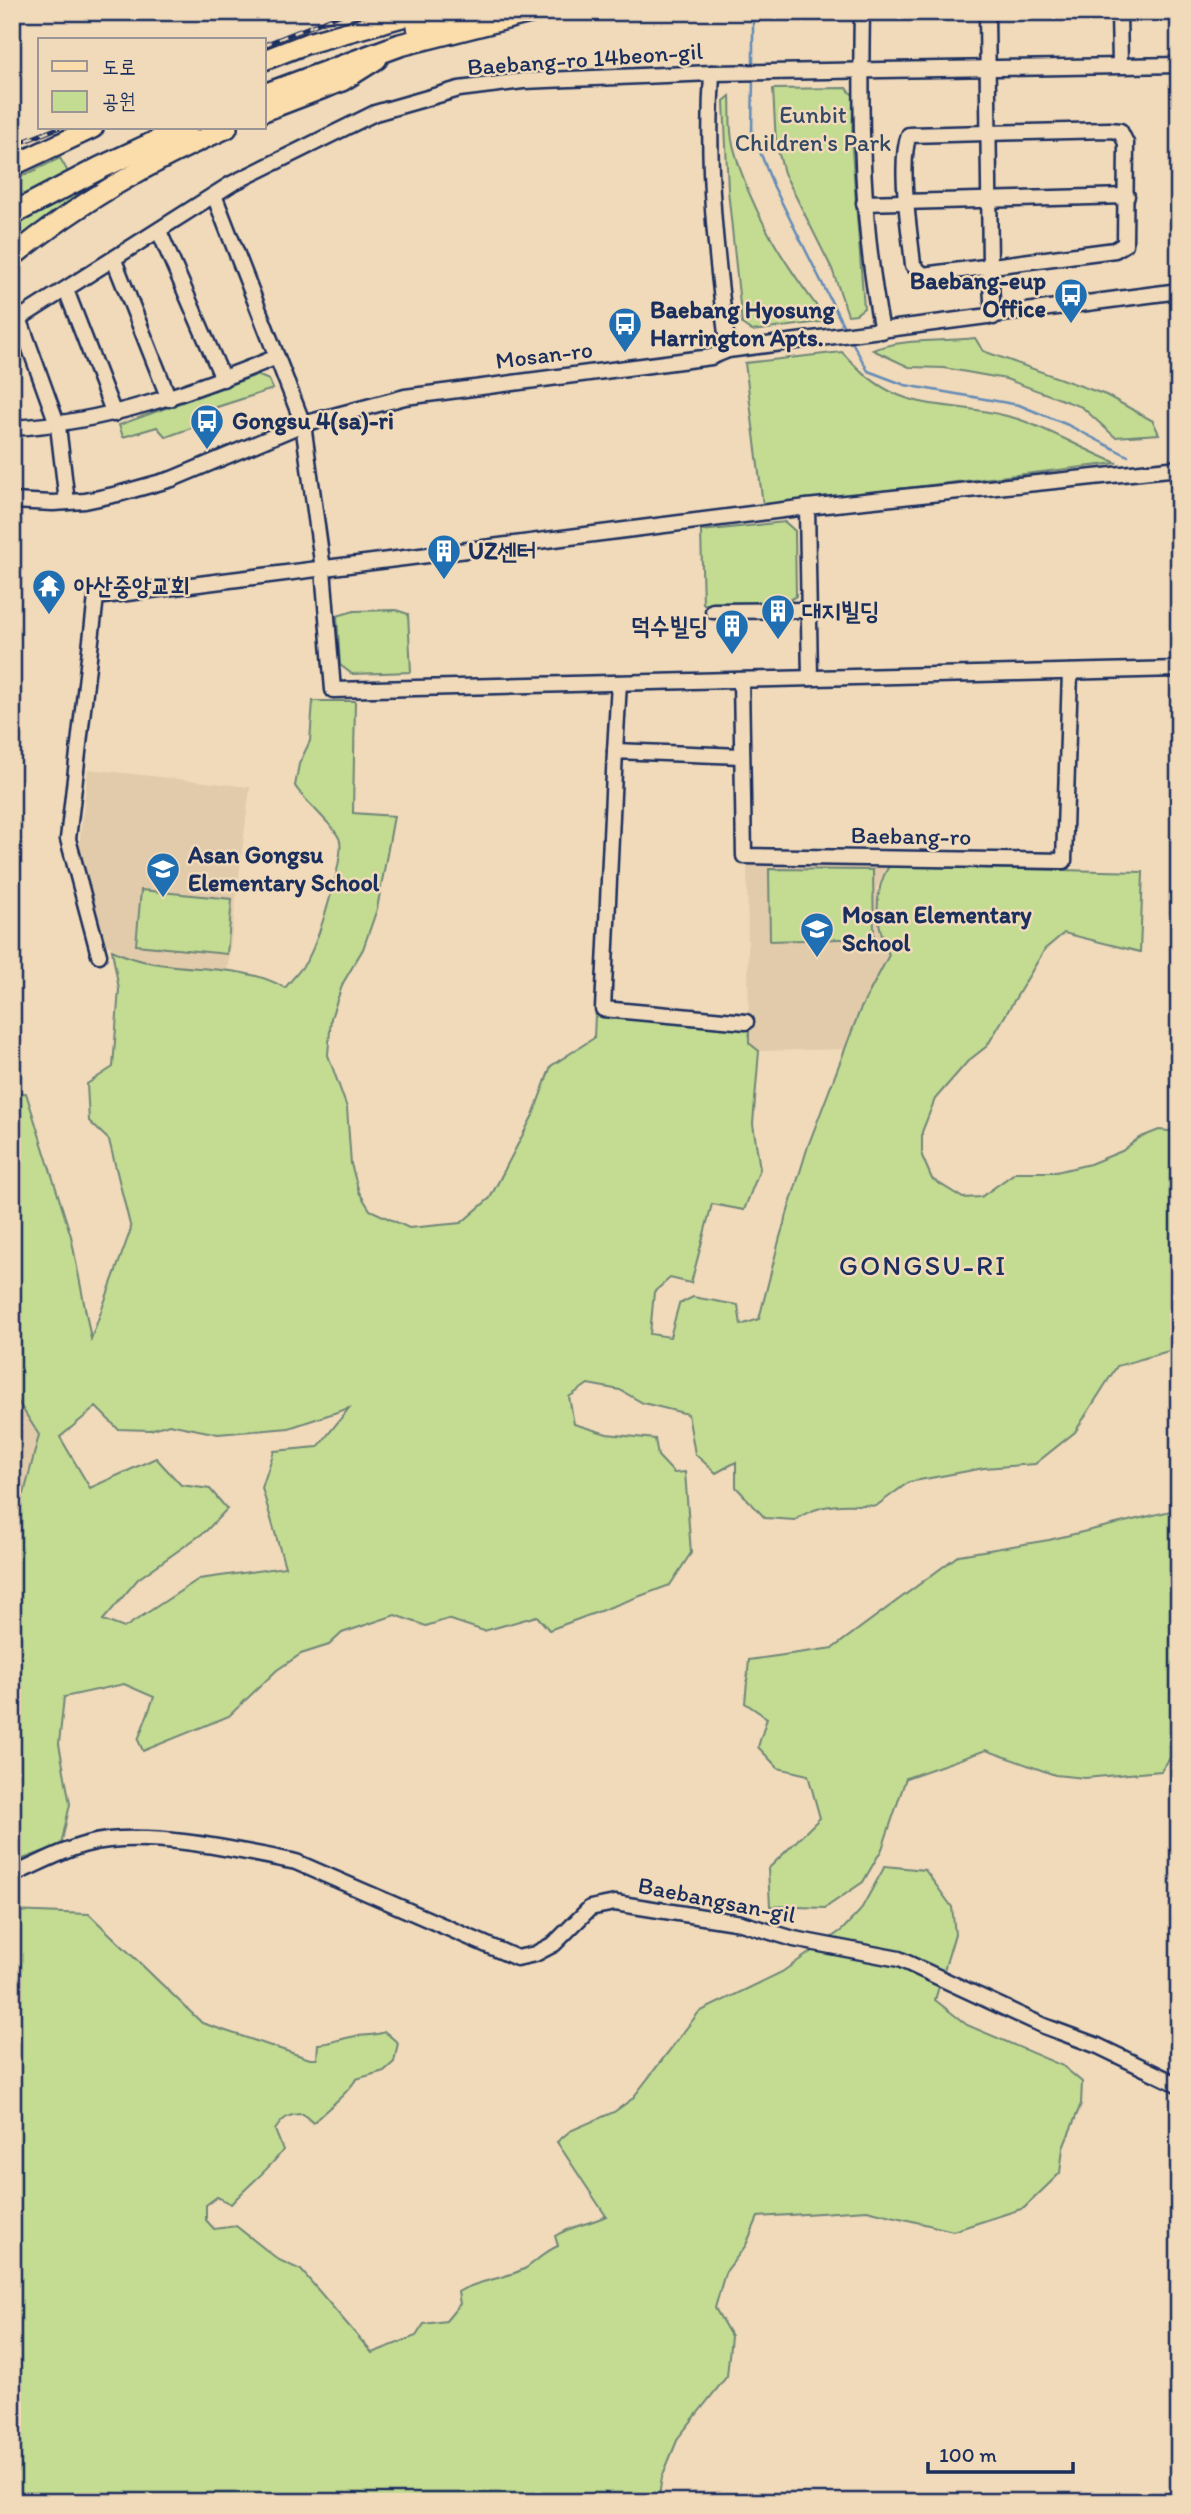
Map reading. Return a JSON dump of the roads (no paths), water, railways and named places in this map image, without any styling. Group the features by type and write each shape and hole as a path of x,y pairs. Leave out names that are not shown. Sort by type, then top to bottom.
{"highway":[{"path":"266,81 462,12"},
{"path":"266,94 400,45 530,12"},
{"path":"12,200 155,130"},
{"path":"12,214 100,167 182,130"}],"main road":[{"path":"266,59 308,43 420,12"},
{"path":"266,110 342,81 400,45"},
{"path":"12,166 89,130"},
{"path":"12,257 65,214 112,185 223,130"}],"street":[{"path":"862,12 864,203 877,331"},
{"path":"987,12 993,317"},
{"path":"1119,12 1120,65"},
{"name":"Baebang-ro 14beon-gil","path":"16,320 214,195 375,113 459,89 523,81 765,72 1179,65"},
{"path":"712,74 708,141 711,203 728,350"},
{"path":"1120,131 1126,143 1125,244 1115,250 990,267 918,273 913,265 907,201 905,145 909,135 990,132 1120,131"},
{"path":"214,195 303,424 323,569 333,690 1179,669"},
{"path":"864,203 1127,196"},
{"path":"159,231 223,379"},
{"path":"114,260 169,399"},
{"path":"66,289 114,414"},
{"name":"Mosan-ro","path":"12,501 67,502 118,494 172,479 303,424 431,393 711,356 728,350 1179,291"},
{"path":"16,320 58,426 67,502"},
{"path":"12,428 58,426 114,414 169,399 277,357"},
{"path":"99,955 68,839 96,597 807,507 1179,468"},
{"path":"807,507 810,678"},
{"path":"713,611 808,610"},
{"name":"Baebang-ro","path":"741,680 744,856 1064,861 1070,672"},
{"path":"619,683 603,1009 746,1022"},
{"path":"615,751 741,756"},
{"name":"Baebangsan-gil","path":"12,1875 86,1844 126,1838 259,1854 296,1862 517,1958 535,1954 554,1944 590,1908 615,1903 729,1921 794,1939 899,1959 1044,2026 1098,2046 1179,2085"}],"waterway":[{"path":"753,12 753,69"},
{"path":"753,79 752,131 773,185 846,331"},
{"path":"851,340 868,371 905,385 1019,405 1068,425 1128,456"}],"railway":[{"path":"266,44 347,12"},
{"path":"12,146 53,130"}],"place":[{"name":"Baebang-eup Office","path":"1071,325"},
{"name":"Baebang Hyosung Harrington Apts.","path":"625,354"},
{"name":"Gongsu 4(sa)-ri","path":"207,451"},
{"name":"UZ센터","path":"444,581"},
{"name":"아산중앙교회","path":"49,616"},
{"name":"대지빌딩","path":"778,641"},
{"name":"덕수빌딩","path":"732,656"},
{"name":"Asan Gongsu Elementary School","path":"163,899"},
{"name":"Mosan Elementary School","path":"817,959"}],"district":[{"name":"GONGSU-RI","path":"923,1265"}],"park label":[{"name":"Eunbit Children's Park","path":"813,129"}]}
